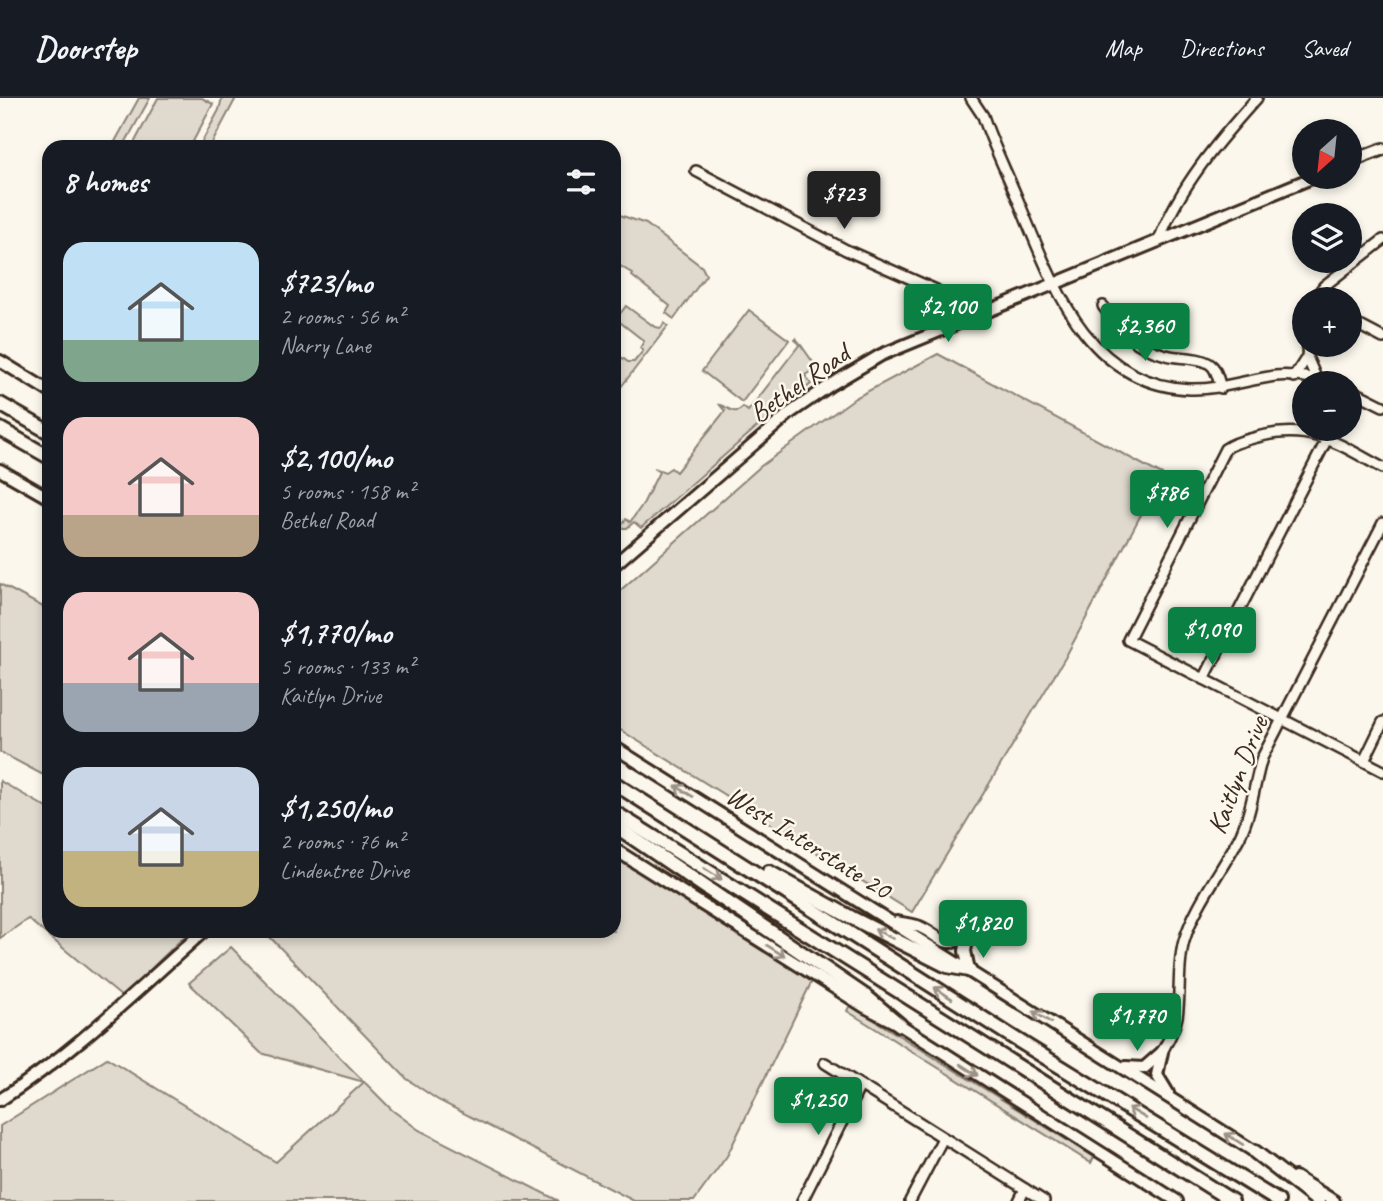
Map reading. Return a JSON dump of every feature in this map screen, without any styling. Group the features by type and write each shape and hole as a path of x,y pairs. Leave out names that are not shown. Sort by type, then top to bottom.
{"highway":[{"path":"0,404 42,428"},
{"path":"0,429 42,453"},
{"path":"621,787 1014,1038 1278,1201"},
{"path":"621,816 1232,1201"},
{"path":"621,830 868,998 900,1025"},
{"path":"724,853 746,858 852,918 947,966 969,970"},
{"path":"1255,1152 1318,1201"}],"main road":[{"path":"1362,157 1383,149"},
{"name":"Bethel Road","path":"621,559 790,413 881,355 1292,186"},
{"path":"0,361 42,387"},
{"path":"0,470 42,494"},
{"name":"West Interstate 20","path":"621,751 1334,1201"},
{"path":"621,853 865,1007 900,1025 1177,1201"},
{"path":"890,920 919,927 947,943 955,943 968,936 965,951 969,970"},
{"path":"0,1100 19,1088 108,1016 196,938"},
{"path":"1114,1062 1136,1070 1150,1064 1162,1052"},
{"name":"Kaitlyn Drive","path":"1162,1052 1157,1075 1163,1088 1180,1104"}],"street":[{"path":"971,98 983,116 1053,284 1089,340 1110,360 1135,375 1162,385 1189,389 1221,388 1276,376 1292,377"},
{"path":"1159,240 1169,214 1188,186 1214,148 1256,98"},
{"path":"696,171 846,250 936,290 946,301 955,324"},
{"path":"1323,287 1383,240"},
{"path":"1103,306 1119,329 1136,344 1166,355 1204,361 1214,367 1221,388"},
{"path":"1362,327 1383,338"},
{"path":"1297,371 1307,357"},
{"path":"1307,357 1313,371"},
{"path":"1362,396 1383,406"},
{"path":"1292,432 1233,443 1225,449 1128,640 1383,771"},
{"path":"1204,679 1326,441"},
{"path":"1331,441 1383,468"},
{"name":"Kaitlyn Drive","path":"1162,1052 1177,1018 1179,969 1189,926 1241,834 1262,758 1383,523"},
{"path":"1364,761 1383,722"},
{"path":"825,1063 1044,1201"},
{"path":"802,1201 860,1086"},
{"path":"910,1201 943,1138"},
{"path":"1019,1201 1025,1189"}],"shaded area":[{"path":"139,98 150,98 127,140 116,140"},
{"path":"158,98 202,98 213,104 194,140 136,140"},
{"path":"222,98 236,98 214,140 203,140 219,110"},
{"path":"621,215 646,224 702,267 706,275 674,319 666,313 670,306 632,276 633,274 621,266"},
{"path":"626,306 655,327 661,328 664,323 668,326 621,387 621,357 628,362 634,362 643,351 640,348 644,341 621,323 621,312"},
{"path":"749,310 789,340 742,402 702,371"},
{"path":"796,338 817,368 805,375 811,384 641,528 634,522 623,528 621,525 626,519 630,522 643,504 659,472 654,468 665,472 671,468 676,472 725,411 720,405 734,411 743,407 748,411 800,344"},
{"path":"938,354 1162,475 1065,658 912,912 621,730 621,590 761,466 855,398"},
{"path":"0,584 42,606 42,774 0,752"},
{"path":"0,781 42,805 42,931 28,919 0,938"},
{"path":"621,860 812,981 727,1156 694,1201 634,1201 438,1100 407,1079 271,938 621,938"},
{"path":"51,938 183,938 122,997"},
{"path":"231,947 392,1110 419,1130 559,1201 0,1201 0,1126 107,1058 276,1162 364,1082 261,1053 189,983"},
{"path":"850,1005 1094,1157 1091,1163 847,1011"}]}
